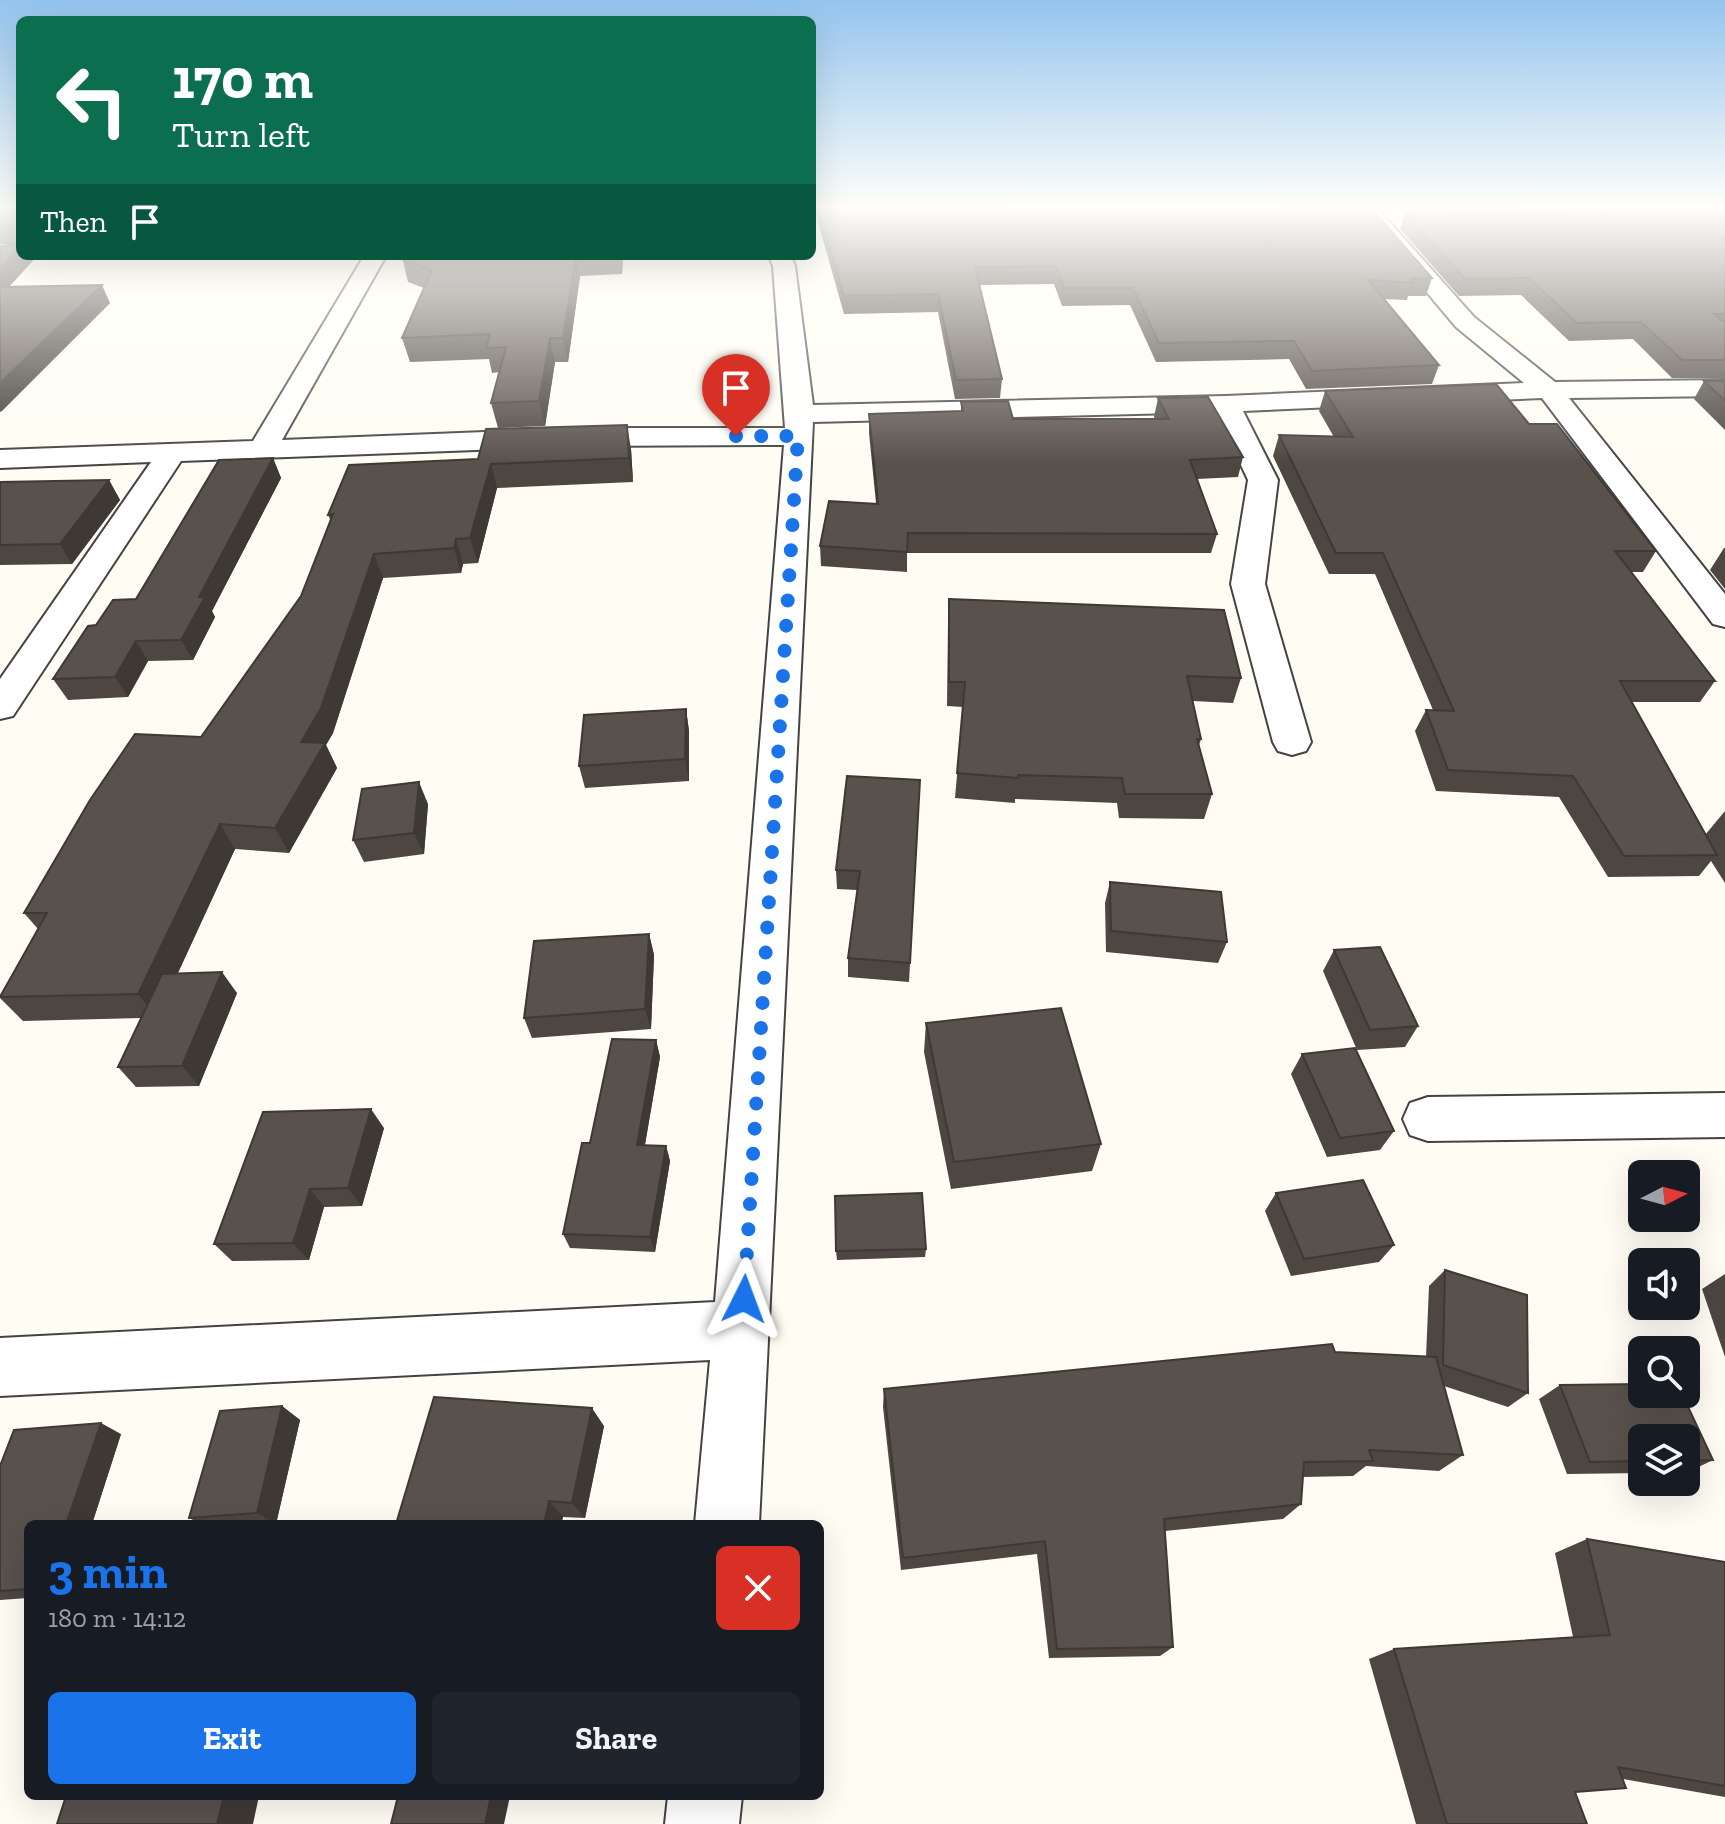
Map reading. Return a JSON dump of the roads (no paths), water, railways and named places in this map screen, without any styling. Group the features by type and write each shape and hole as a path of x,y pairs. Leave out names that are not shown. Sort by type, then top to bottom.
{"street":[{"path":"262,450 353,293"},
{"path":"727,1520 799,425 787,293"},
{"path":"1440,293 1465,322 1549,390 1725,617"},
{"path":"0,459 582,437 1549,390 1725,388"},
{"path":"1226,404 1263,480 1248,584 1292,742"},
{"path":"0,707 171,454"},
{"path":"1428,1119 1725,1115"},
{"path":"0,1367 742,1330"},
{"path":"702,1824 705,1800"}]}
